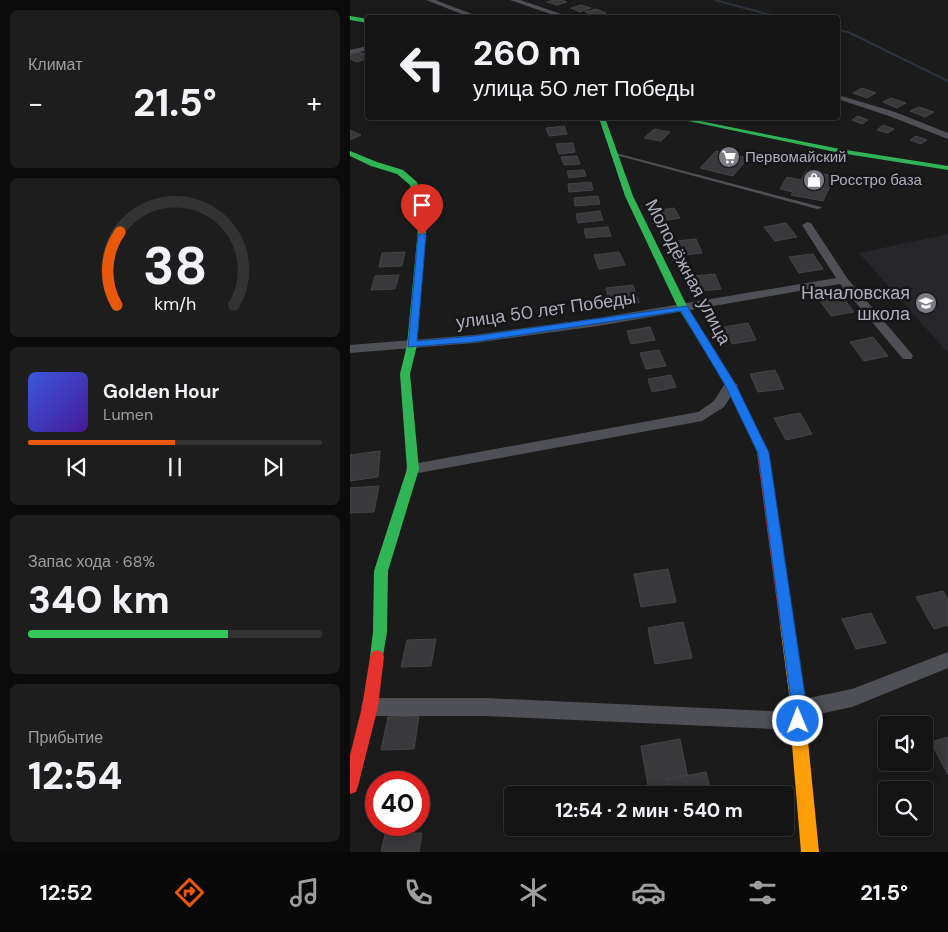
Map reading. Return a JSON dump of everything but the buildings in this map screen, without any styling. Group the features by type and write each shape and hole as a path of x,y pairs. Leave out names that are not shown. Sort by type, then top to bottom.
{"street":[{"path":"429,0 472,15"},
{"path":"513,0 560,15"},
{"path":"350,18 365,20"},
{"path":"350,52 365,49"},
{"path":"840,98 892,114 948,136"},
{"name":"Молодёжная улица","path":"603,120 629,196 683,308 731,385 764,453 799,715 810,852"},
{"path":"687,120 840,151 948,168"},
{"path":"350,153 374,164 400,172 414,184 423,219 412,345 405,374 413,469 381,571 380,632 370,707 350,786"},
{"path":"807,225 843,280 907,356"},
{"name":"улица 50 лет Победы","path":"350,349 483,338 683,308 843,280"},
{"path":"413,469 702,416 719,404 731,385"},
{"path":"370,707 485,707 799,715 852,698 948,660"}],"lane":[{"path":"614,153 819,208"}],"shaded area":[{"name":"Началовская школа","path":"948,234 948,353 859,253"}],"waterway":[{"path":"715,0 771,15"},
{"path":"840,30 848,32 948,81"}],"traffic: fast":[{"path":"350,18 365,20"},
{"path":"603,120 629,196 683,308 731,385 763,453"},
{"path":"687,120 840,151 948,168"},
{"path":"350,153 374,164 400,172 414,184 423,219 412,345 405,374 413,469 381,571 380,632 377,657"}],"traffic: slow":[{"path":"787,625 799,709 798,721 810,852"}],"traffic: jam":[{"path":"763,453 787,625"},
{"path":"350,786 370,707 377,657"}],"place":[{"name":"Первомайский","path":"729,157"},
{"name":"Росстро база","path":"814,180"},
{"name":"Началовская школа","path":"926,303"}],"route":[{"path":"422,235 420,277 412,345 474,339 683,308 731,385 764,453 799,709 798,721"}]}
